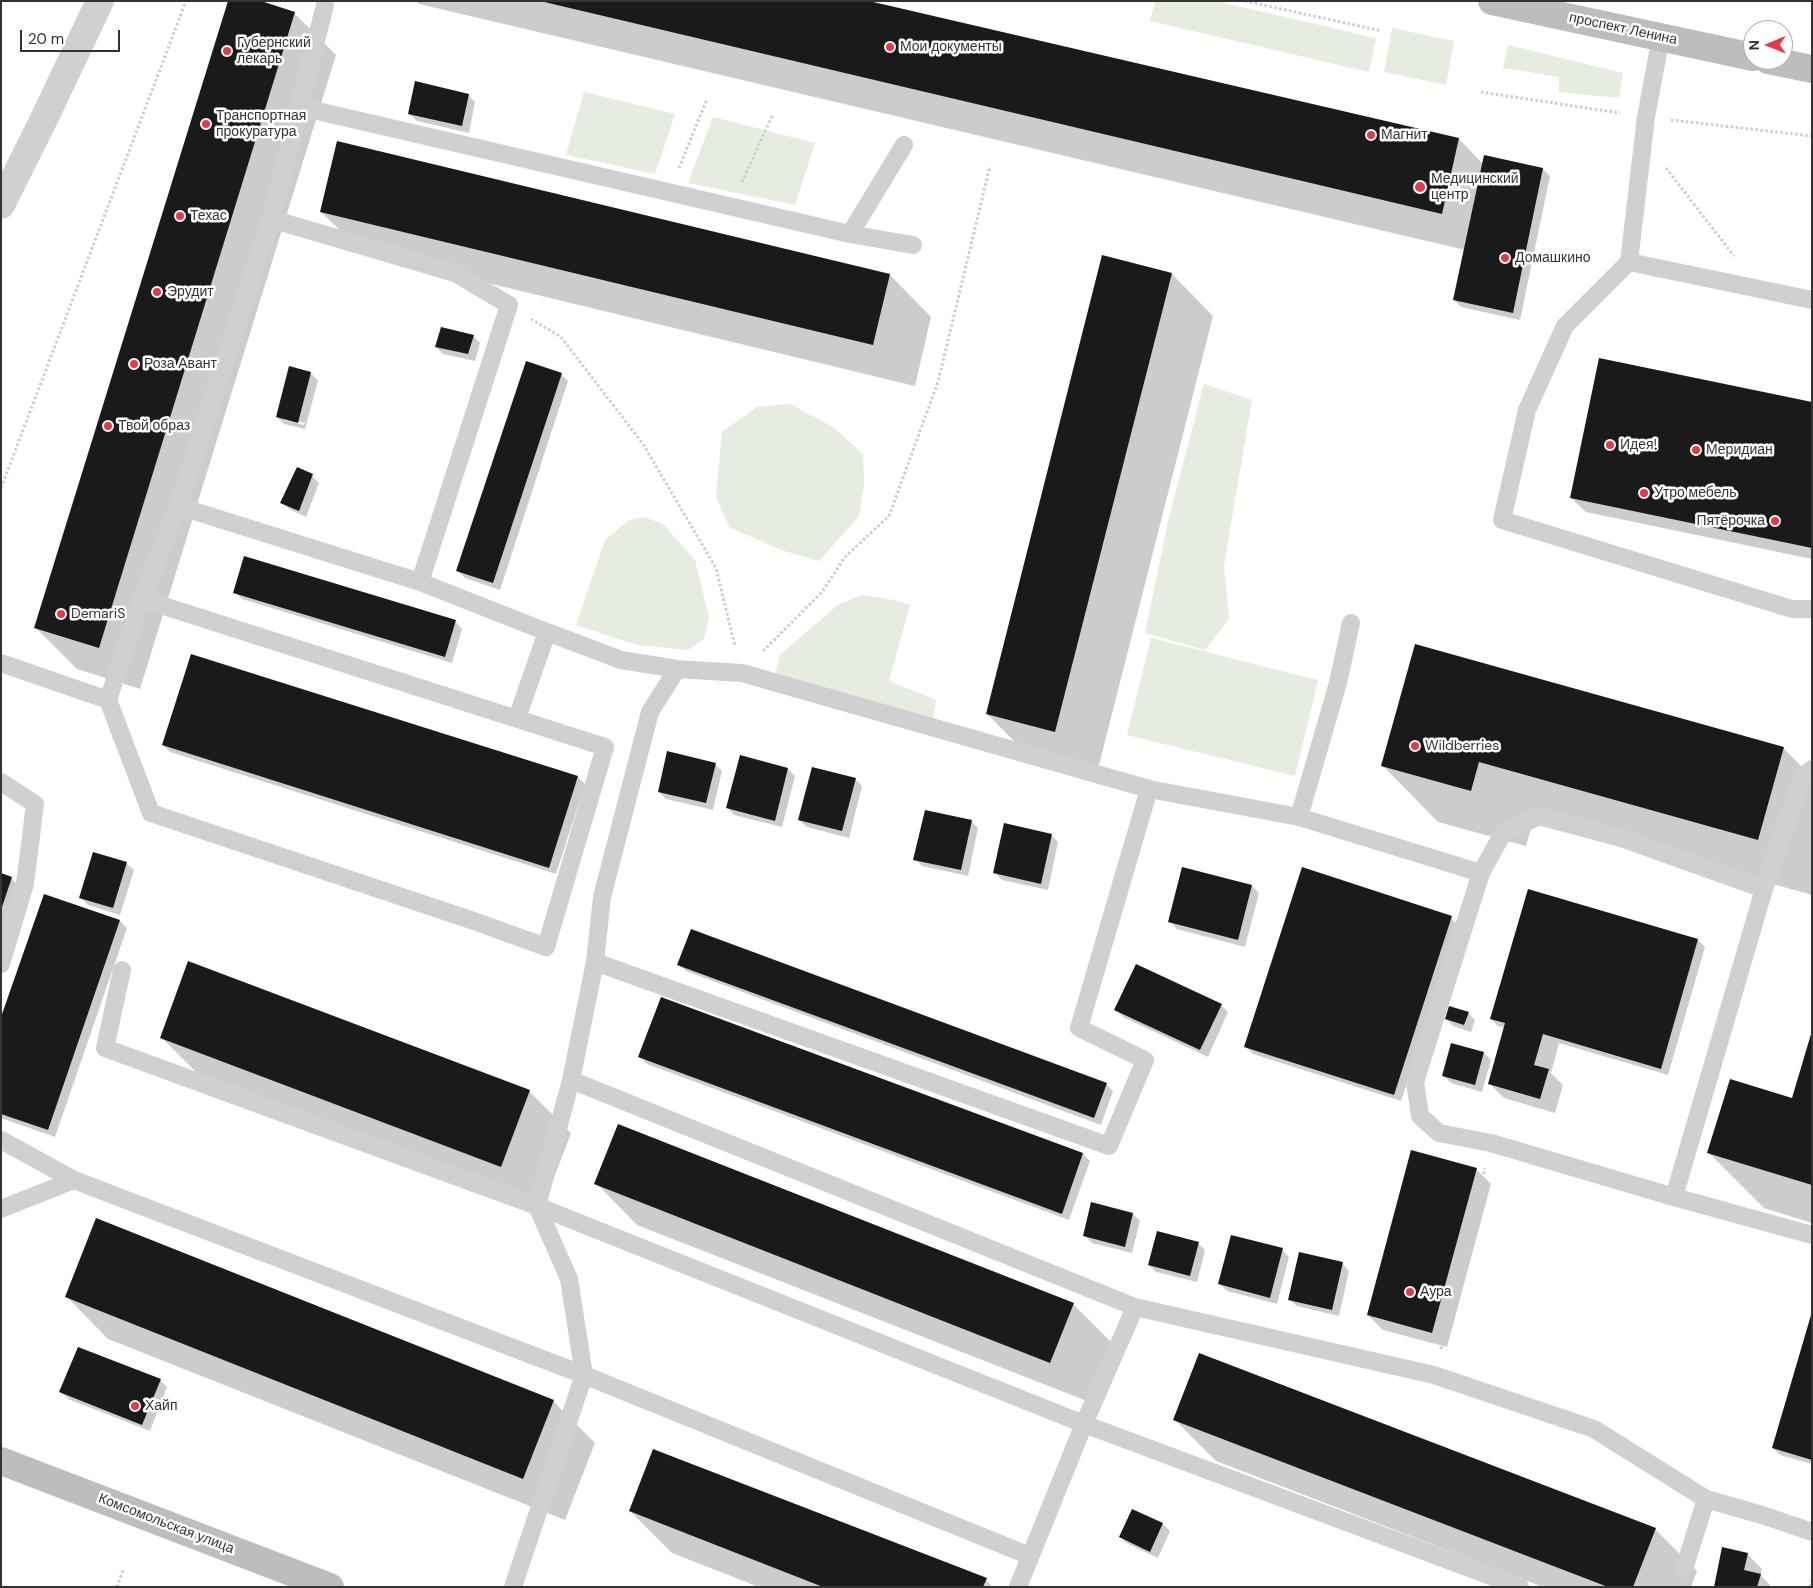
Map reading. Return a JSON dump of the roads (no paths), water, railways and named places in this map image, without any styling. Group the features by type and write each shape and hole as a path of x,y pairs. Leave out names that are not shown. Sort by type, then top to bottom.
{"main road":[{"name":"проспект Ленина","path":"1492,1 1743,55"},
{"path":"1793,65 1812,69"},
{"name":"Комсомольская улица","path":"1,1461 330,1587"}],"street":[{"path":"1,205 100,1"}],"lane":[{"path":"142,599 605,747 546,948 471,920 151,813 108,700 142,599 178,506 271,219 325,5"},
{"path":"1661,38 1646,117 1629,262 1565,326 1526,410 1502,520 1792,609 1812,608"},
{"path":"300,107 730,207 913,246"},
{"path":"850,234 904,145"},
{"path":"271,219 455,272 509,305 420,582"},
{"path":"1629,262 1760,291 1812,300"},
{"path":"178,506 420,582 622,660 677,669 742,673 1149,789 1299,817 1481,873"},
{"path":"1299,817 1338,683 1351,623"},
{"path":"517,718 547,632"},
{"path":"1,663 108,700"},
{"path":"513,1587 584,1375 569,1279 537,1206 571,1080 595,962 602,897 650,712 677,669"},
{"path":"1674,1197 1764,889 1802,776 1812,769"},
{"path":"1,782 35,804 25,884 1,964"},
{"path":"595,962 1109,1146 1145,1060 1079,1028 1149,789"},
{"path":"1764,889 1622,838 1539,816 1503,833 1481,873 1415,1082 1420,1116 1439,1133 1491,1143 1674,1197 1812,1234"},
{"path":"122,970 105,1048 537,1206 1084,1424 1520,1587"},
{"path":"571,1080 1135,1307 1434,1375 1594,1428 1706,1498 1762,1514 1812,1532"},
{"path":"1,1140 74,1180 584,1375 1030,1556"},
{"path":"1,1209 74,1180"},
{"path":"1018,1587 1084,1424 1135,1307"},
{"path":"1684,1569 1706,1498"}],"place":[{"name":"Мои документы","path":"890,47"},
{"name":"Губернский лекарь","path":"227,51"},
{"name":"Транспортная прокуратура","path":"206,124"},
{"name":"Магнит","path":"1371,135"},
{"name":"Медицинский центр","path":"1420,187"},
{"name":"Техас","path":"180,216"},
{"name":"Домашкино","path":"1505,258"},
{"name":"Эрудит","path":"157,292"},
{"name":"Роза Авант","path":"134,364"},
{"name":"Твой образ","path":"108,426"},
{"name":"Идея!","path":"1610,445"},
{"name":"Меридиан","path":"1696,450"},
{"name":"Утро мебель","path":"1644,493"},
{"name":"Пятёрочка","path":"1775,521"},
{"name":"DemariS","path":"61,614"},
{"name":"Wildberries","path":"1415,746"},
{"name":"Аура","path":"1410,1292"},
{"name":"Хайп","path":"135,1406"}]}
